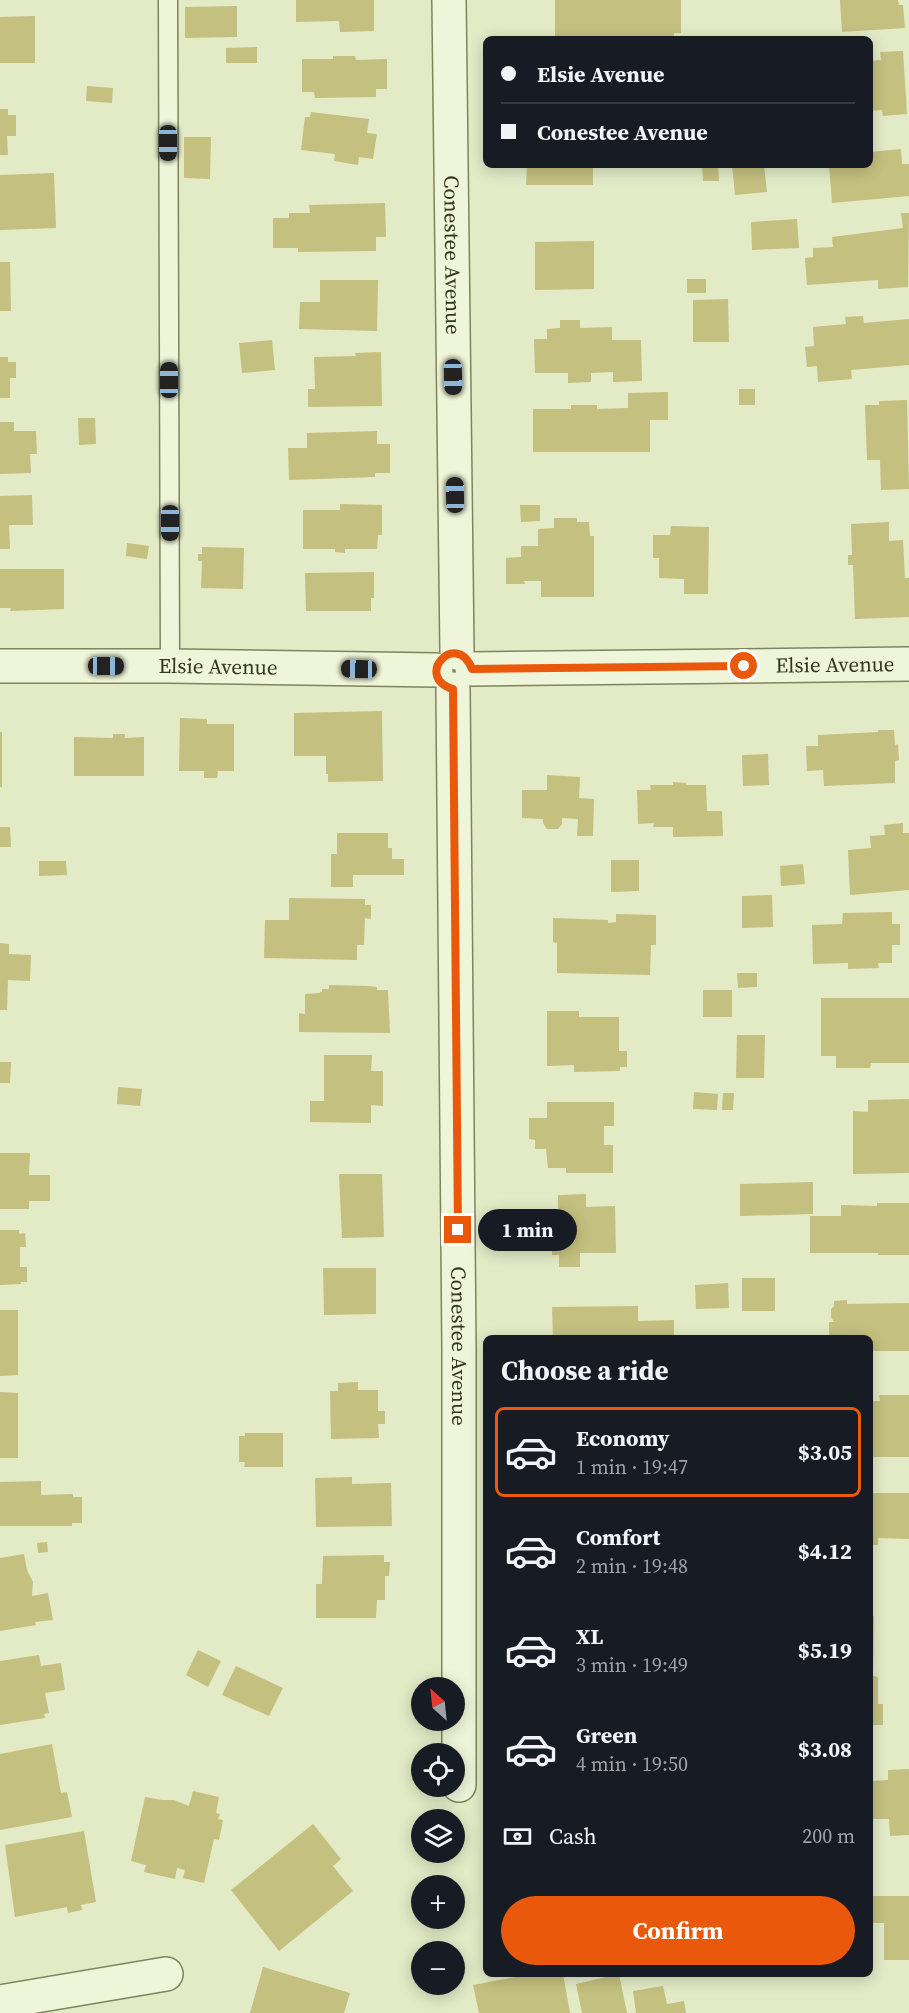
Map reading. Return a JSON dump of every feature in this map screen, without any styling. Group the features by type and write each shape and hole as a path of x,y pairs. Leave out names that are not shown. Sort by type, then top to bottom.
{"street":[{"name":"Conestee Avenue","path":"449,0 459,1349 459,1743"},
{"name":"Elsie Avenue","path":"0,666 454,670 909,664"},
{"path":"0,2002 166,1974"}],"lane":[{"path":"168,0 170,666"}],"building":[{"path":"296,0 374,0 374,31 340,32 339,21 296,22"},
{"path":"555,0 681,0 681,33 674,33 674,36 555,36"},
{"path":"840,0 898,0 899,5 903,5 905,28 842,32"},
{"path":"237,6 237,37 185,38 185,7"},
{"path":"35,16 35,63 0,63 0,17"},
{"path":"257,47 257,63 226,63 226,48"},
{"path":"903,51 907,114 883,116 882,110 873,111 873,61 881,60 880,52"},
{"path":"333,56 355,56 356,60 387,59 387,89 376,89 376,97 315,98 314,92 302,92 302,59 333,59"},
{"path":"87,86 113,88 112,103 86,101"},
{"path":"0,109 8,109 8,115 16,115 16,136 7,136 8,155 0,155"},
{"path":"311,112 369,119 367,133 377,134 373,159 359,157 358,165 334,161 335,154 301,150 305,117 310,117"},
{"path":"184,137 211,137 210,179 184,178"},
{"path":"901,149 902,164 909,164 909,196 832,203 829,168 873,168 873,152"},
{"path":"527,168 593,168 593,185 526,185"},
{"path":"702,168 718,168 719,181 703,181"},
{"path":"732,168 764,168 767,192 735,195"},
{"path":"54,173 56,228 0,230 0,175"},
{"path":"385,203 386,237 376,237 376,251 298,252 298,248 273,248 273,218 289,218 289,213 310,213 309,205"},
{"path":"901,213 909,213 908,287 878,289 878,280 807,285 805,258 813,257 813,248 833,247 832,237 903,228"},
{"path":"797,219 799,248 752,250 751,222"},
{"path":"594,241 594,289 535,290 535,242"},
{"path":"0,262 10,262 11,311 0,311"},
{"path":"687,279 706,279 706,293 687,293"},
{"path":"320,280 378,280 377,331 299,329 300,302 320,302"},
{"path":"728,299 729,342 693,342 693,300"},
{"path":"863,316 864,323 909,319 909,365 851,370 852,379 818,382 817,366 807,367 805,347 814,346 813,327 846,324 845,317"},
{"path":"560,320 580,320 580,328 612,327 612,340 641,340 642,381 613,382 613,372 591,373 591,382 568,383 568,373 535,373 534,339 547,339 547,329 560,328"},
{"path":"272,340 275,370 242,373 239,343"},
{"path":"381,352 382,406 308,407 308,389 315,389 314,357 356,356 355,353"},
{"path":"0,357 8,357 8,362 16,362 16,378 10,378 10,398 0,398"},
{"path":"739,389 755,389 755,405 739,405"},
{"path":"668,392 668,420 650,420 650,452 533,452 533,409 571,409 571,405 597,405 597,409 628,408 628,393"},
{"path":"907,400 909,489 881,490 880,460 867,460 865,405 879,405 879,401"},
{"path":"78,418 95,418 96,444 79,445"},
{"path":"0,422 14,422 14,431 36,431 37,454 30,454 31,473 0,474"},
{"path":"377,431 377,444 390,444 390,473 375,473 375,477 289,480 288,448 307,448 307,433"},
{"path":"32,495 33,525 9,525 10,549 0,549 0,496"},
{"path":"340,504 382,505 382,535 378,535 377,549 345,549 345,553 335,552 335,549 303,549 303,510 340,510"},
{"path":"520,505 540,505 540,521 521,522"},
{"path":"554,518 577,518 577,522 589,522 590,536 594,536 594,597 541,597 541,581 506,584 506,558 521,557 521,546 538,546 538,529 554,528"},
{"path":"889,522 889,541 903,540 905,578 909,578 909,617 855,619 853,565 848,565 848,555 852,555 851,524"},
{"path":"671,526 709,527 708,594 684,594 684,579 659,578 659,558 653,558 653,535 670,535"},
{"path":"127,543 149,546 147,559 126,556"},
{"path":"202,547 244,548 243,589 201,588 202,561 198,561 198,554 202,554"},
{"path":"0,569 64,569 64,609 10,611 11,608 0,608"},
{"path":"374,572 374,598 371,598 371,611 306,611 305,573"},
{"path":"382,711 383,781 328,782 326,756 294,756 294,713"},
{"path":"180,718 207,719 207,724 234,724 234,771 218,771 217,778 204,778 204,771 179,771"},
{"path":"878,730 894,730 899,760 895,761 895,783 824,786 823,770 807,771 806,746 818,746 818,735 878,732"},
{"path":"0,732 2,732 2,787 0,787"},
{"path":"113,734 125,734 125,738 144,737 144,776 74,776 74,737 113,738"},
{"path":"768,754 769,785 743,786 742,755"},
{"path":"547,775 580,777 579,798 594,799 593,836 577,836 578,819 562,818 562,824 558,829 547,829 543,819 522,818 522,790 547,790"},
{"path":"673,782 686,783 686,785 706,785 707,811 722,811 723,836 673,837 673,827 653,827 654,823 638,824 637,790 651,790 650,785 673,785"},
{"path":"903,823 903,833 909,833 909,890 850,895 848,850 871,848 870,836 885,835 884,825"},
{"path":"0,827 10,827 11,847 0,847"},
{"path":"337,833 388,833 388,848 392,848 392,859 404,859 404,875 353,875 353,887 331,887 331,854 337,854"},
{"path":"611,860 639,860 639,891 611,892"},
{"path":"39,861 66,861 67,875 39,876"},
{"path":"803,864 805,884 781,886 780,866"},
{"path":"772,895 773,927 742,928 742,896"},
{"path":"289,898 365,899 365,905 371,905 371,919 365,918 364,945 357,945 357,960 264,958 265,920 289,920"},
{"path":"892,912 892,924 900,924 900,945 892,945 892,963 878,963 879,968 848,969 848,963 813,964 812,925 842,924 843,913"},
{"path":"616,914 656,915 656,945 651,945 650,975 557,973 557,943 553,942 553,918 608,920 608,923 616,922"},
{"path":"0,943 9,944 9,954 31,955 30,981 8,980 7,1010 0,1010"},
{"path":"737,973 757,973 757,987 738,988"},
{"path":"329,985 368,986 377,987 377,990 388,990 390,1033 299,1032 299,1013 305,1014 305,994 320,993 322,989 329,989"},
{"path":"703,990 732,990 732,1017 703,1017"},
{"path":"821,998 909,998 909,1063 871,1063 870,1068 836,1068 836,1056 821,1056"},
{"path":"547,1011 579,1011 579,1017 619,1017 619,1051 627,1051 627,1067 620,1067 620,1071 574,1072 574,1065 547,1066"},
{"path":"737,1035 765,1035 764,1078 736,1078"},
{"path":"324,1055 372,1055 371,1071 383,1071 383,1106 371,1105 371,1123 310,1122 310,1101 324,1101"},
{"path":"0,1062 11,1062 10,1083 0,1083"},
{"path":"118,1087 142,1089 140,1106 117,1104"},
{"path":"694,1092 718,1094 717,1110 693,1109"},
{"path":"723,1093 734,1093 733,1110 722,1110"},
{"path":"909,1099 909,1173 853,1174 853,1111 868,1112 868,1100"},
{"path":"547,1102 614,1102 614,1126 604,1126 604,1145 613,1145 613,1173 566,1173 566,1168 548,1168 546,1149 535,1149 535,1140 529,1139 529,1118 547,1118"},
{"path":"0,1153 30,1153 29,1175 50,1175 50,1201 29,1201 29,1209 0,1209"},
{"path":"339,1174 382,1174 384,1237 342,1238"},
{"path":"813,1182 813,1214 740,1216 740,1184"},
{"path":"586,1194 586,1207 615,1206 616,1253 580,1253 580,1267 559,1267 559,1255 552,1255 552,1218 558,1218 558,1195"},
{"path":"877,1203 909,1203 909,1255 810,1253 810,1216 841,1216 841,1205 877,1206"},
{"path":"0,1230 19,1230 19,1234 25,1233 26,1247 20,1247 20,1267 27,1267 27,1282 0,1285"},
{"path":"323,1268 376,1268 376,1314 324,1315"},
{"path":"742,1278 775,1278 775,1311 742,1311"},
{"path":"728,1283 729,1308 696,1309 695,1285"},
{"path":"847,1300 847,1304 909,1303 909,1351 873,1351 873,1335 829,1335 829,1322 834,1322 831,1309 834,1301"},
{"path":"638,1306 638,1321 674,1320 674,1335 553,1335 552,1307"},
{"path":"0,1310 18,1310 18,1375 0,1376"},
{"path":"358,1382 358,1390 378,1390 378,1411 385,1411 385,1424 378,1424 379,1438 331,1439 330,1391 338,1391 338,1383"},
{"path":"0,1392 18,1393 18,1458 0,1458"},
{"path":"879,1395 909,1395 909,1457 873,1457 873,1401 880,1401"},
{"path":"245,1433 283,1433 283,1467 244,1467 245,1462 239,1462 239,1436 245,1436"},
{"path":"352,1477 352,1484 391,1483 392,1526 316,1527 315,1478"},
{"path":"41,1481 41,1495 73,1494 73,1497 82,1497 82,1523 72,1523 72,1526 0,1526 0,1482"},
{"path":"873,1493 909,1493 909,1539 878,1538 878,1545 873,1545"},
{"path":"47,1542 48,1552 38,1553 37,1543"},
{"path":"24,1554 27,1570 33,1582 32,1596 48,1593 53,1620 0,1631 0,1558"},
{"path":"384,1555 384,1562 390,1562 389,1576 385,1576 385,1600 377,1600 376,1618 316,1618 316,1584 322,1584 323,1556"},
{"path":"873,1616 874,1616 873,1676"},
{"path":"198,1650 221,1661 208,1687 186,1675"},
{"path":"39,1655 41,1666 61,1663 65,1690 45,1693 49,1713 44,1714 45,1718 0,1725 0,1661"},
{"path":"236,1666 283,1688 269,1716 222,1695"},
{"path":"873,1676 878,1677 878,1704 883,1704 883,1725 873,1725"},
{"path":"52,1744 61,1793 67,1792 72,1817 0,1830 0,1754"},
{"path":"909,1769 909,1835 890,1836 889,1819 873,1819 873,1781 888,1780 888,1770"},
{"path":"193,1791 219,1797 216,1813 220,1814 218,1819 223,1820 219,1840 214,1839 204,1883 183,1878 185,1870 177,1868 175,1879 144,1872 146,1865 131,1861 145,1797 174,1800 189,1806"},
{"path":"313,1824 341,1859 333,1866 353,1891 279,1951 231,1890"},
{"path":"84,1831 96,1902 81,1905 82,1910 68,1913 67,1907 15,1917 5,1845"},
{"path":"873,1896 909,1896 909,1960 884,1960 884,1923 873,1923"},
{"path":"263,1967 350,1993 344,2013 250,2013"},
{"path":"515,1977 564,1977 570,2013 479,2013 473,1985"},
{"path":"606,1977 620,1977 627,2013 582,2013 576,1984"},
{"path":"663,1986 667,2004 684,2001 686,2013 636,2013 633,1991"}],"route":[{"path":"458,1230 453,689 446,687 437,677 438,663 443,657 457,653 464,657 472,669 744,666"}]}
